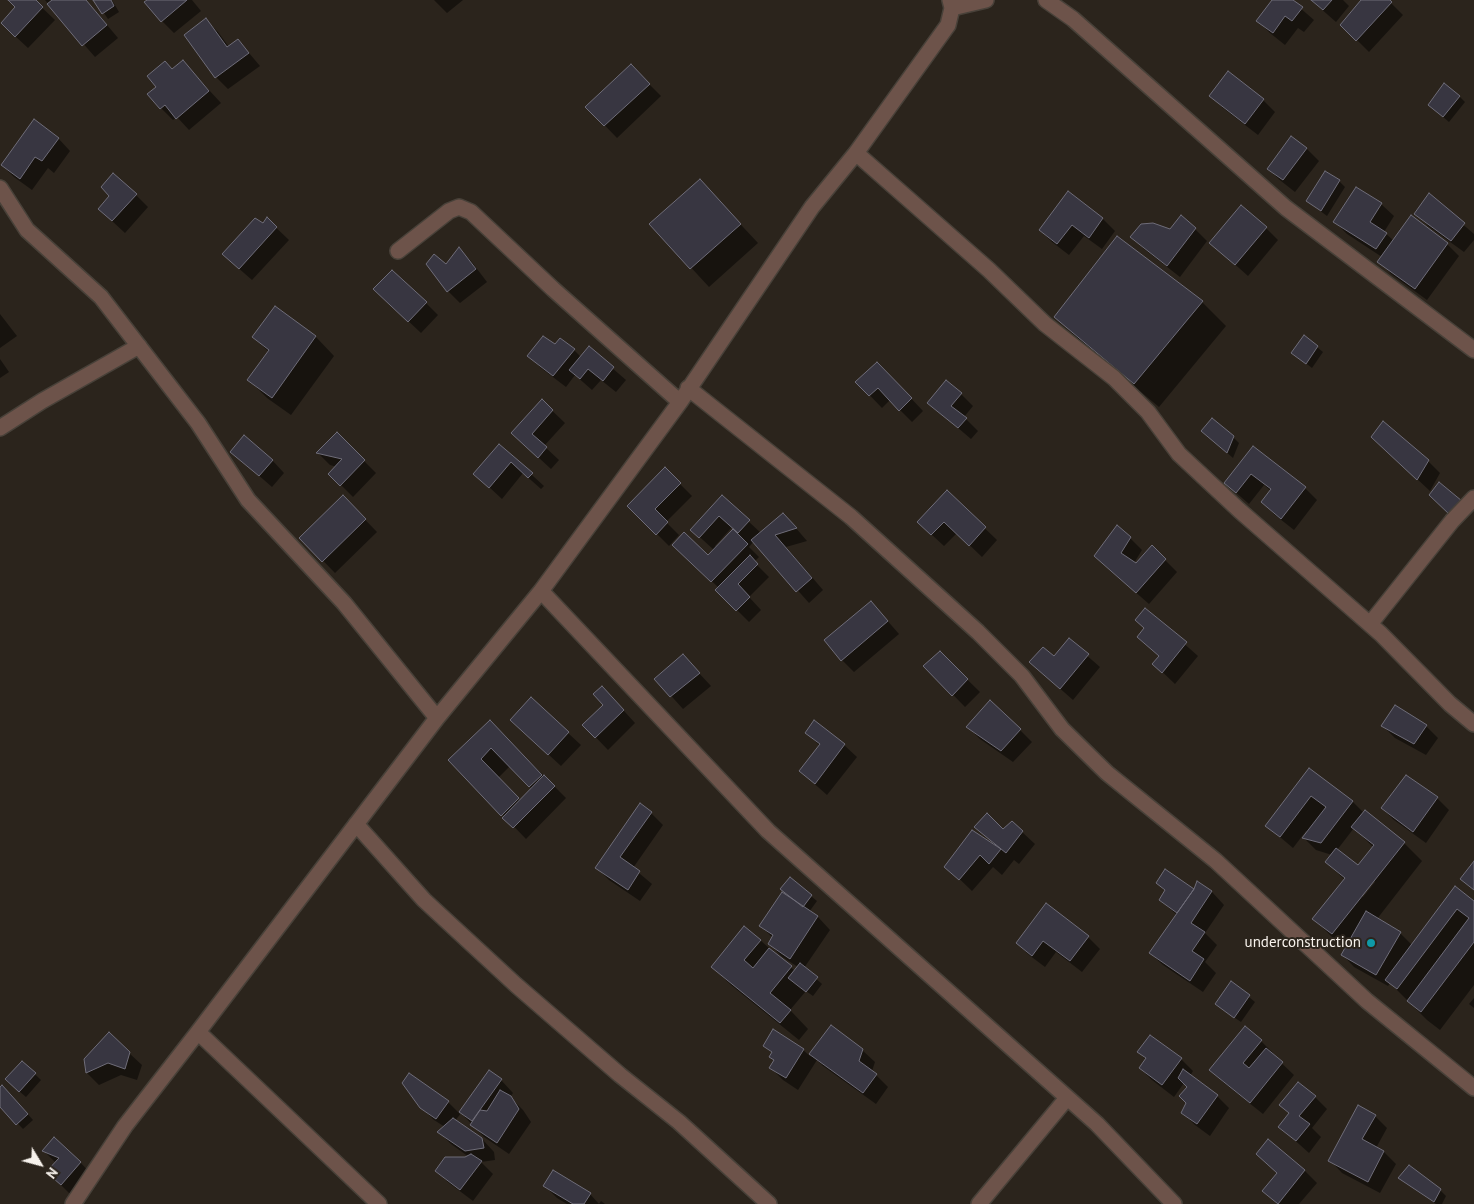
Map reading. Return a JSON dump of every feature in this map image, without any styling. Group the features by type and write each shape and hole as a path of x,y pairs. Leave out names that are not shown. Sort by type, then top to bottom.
{"street":[{"path":"74,1204 124,1126 198,1032 436,718 542,591 680,402 812,208 856,153 948,25 951,4 986,0"},
{"path":"1046,0 1073,20 1286,208 1474,350"},
{"path":"856,153 989,270 1045,324 1114,378 1148,412 1179,454 1239,510 1370,624 1450,704 1474,724"},
{"path":"0,188 27,230 101,297 198,423 248,500 344,603 436,718"},
{"path":"398,251 449,211 458,207 471,212 553,289 680,402"},
{"path":"0,428 42,401 139,346"},
{"path":"688,388 850,517 978,632 1022,676 1062,729 1107,773 1216,861 1367,1001 1474,1088"},
{"path":"1370,624 1452,521 1474,498"},
{"path":"542,591 768,831 1097,1124 1174,1204"},
{"path":"356,824 424,900 516,985 620,1075 679,1122 769,1204"},
{"path":"198,1032 380,1204"},
{"path":"979,1204 1068,1098"}],"building":[{"path":"8,0 36,0 43,7 15,37 1,23 15,7"},
{"path":"52,0 86,0 107,25 82,46 47,4"},
{"path":"93,0 111,0 114,6 102,14"},
{"path":"147,0 187,0 161,22 144,2"},
{"path":"1272,0 1293,0 1303,7 1292,21 1285,16 1273,33 1256,21"},
{"path":"1311,0 1332,0 1323,10"},
{"path":"1361,0 1390,0 1392,2 1356,41 1340,25"},
{"path":"206,18 227,47 238,39 249,53 215,78 184,35"},
{"path":"183,60 209,91 176,119 165,105 160,109 147,94 156,87 147,76 165,61 172,69"},
{"path":"631,64 650,84 604,126 585,107"},
{"path":"1228,71 1264,99 1245,124 1209,96"},
{"path":"1444,83 1460,96 1443,117 1428,105"},
{"path":"34,119 59,138 42,161 35,157 20,179 1,165"},
{"path":"1291,136 1307,148 1283,180 1267,169"},
{"path":"1325,171 1340,180 1321,211 1306,201"},
{"path":"113,173 137,194 112,221 98,209 109,196 101,187"},
{"path":"700,179 741,224 690,269 649,224"},
{"path":"1356,187 1382,203 1370,222 1387,233 1376,249 1333,222"},
{"path":"1068,191 1103,218 1089,238 1072,225 1057,244 1039,230"},
{"path":"1429,193 1465,223 1451,241 1414,214"},
{"path":"1241,205 1267,227 1235,265 1209,243"},
{"path":"1181,215 1196,228 1167,266 1130,237 1141,224 1153,223 1170,229"},
{"path":"1411,215 1448,243 1415,289 1377,262"},
{"path":"267,217 277,227 239,269 222,254 255,218 263,223"},
{"path":"1117,236 1203,301 1134,384 1054,317"},
{"path":"459,247 476,269 447,292 426,264 434,254 446,264"},
{"path":"392,270 427,302 408,322 373,289"},
{"path":"275,306 316,336 272,398 247,380 269,350 252,337"},
{"path":"1304,335 1318,346 1306,364 1291,353"},
{"path":"543,336 555,344 560,338 575,349 553,376 527,356"},
{"path":"589,346 614,367 603,381 588,369 580,379 569,370"},
{"path":"877,362 912,398 899,411 878,388 869,396 855,382"},
{"path":"946,380 962,393 951,406 967,418 958,428 927,403"},
{"path":"542,399 553,410 532,434 547,447 538,458 511,433"},
{"path":"1212,418 1234,436 1227,453 1201,431"},
{"path":"1383,421 1429,460 1417,480 1371,437"},
{"path":"337,432 365,460 340,486 328,474 342,459 316,453"},
{"path":"244,435 273,460 259,476 230,452"},
{"path":"499,444 533,473 528,478 511,462 489,488 473,474"},
{"path":"1253,446 1306,487 1281,519 1261,502 1271,489 1251,474 1236,493 1224,483"},
{"path":"665,467 681,483 655,509 668,522 656,535 627,506"},
{"path":"1439,482 1462,501 1450,515 1429,495"},
{"path":"947,490 986,527 969,546 944,522 931,535 917,522"},
{"path":"343,495 366,519 322,562 299,538"},
{"path":"722,495 750,520 738,533 719,516 699,538 690,530"},
{"path":"783,513 797,528 775,535 812,578 796,592 751,540"},
{"path":"1117,525 1131,537 1121,553 1136,563 1152,545 1166,559 1136,593 1094,556"},
{"path":"733,529 748,544 711,582 672,545 684,532 708,555"},
{"path":"750,555 758,564 738,584 750,597 736,611 715,590"},
{"path":"871,601 888,621 841,661 824,640"},
{"path":"1145,608 1187,642 1162,673 1152,664 1159,656 1137,637 1144,628 1135,620"},
{"path":"1069,638 1089,654 1060,689 1029,662 1043,647 1054,656"},
{"path":"940,651 968,679 952,696 923,666"},
{"path":"683,654 700,673 670,697 654,679"},
{"path":"602,686 624,710 595,738 582,725 603,705 593,694"},
{"path":"531,697 569,732 548,755 510,720"},
{"path":"990,700 1021,729 1001,751 966,727"},
{"path":"1395,705 1427,725 1414,744 1381,726"},
{"path":"490,720 542,775 529,787 491,748 481,759 519,798 501,816 448,760"},
{"path":"814,720 845,744 815,784 799,771 820,744 805,733"},
{"path":"1309,768 1353,801 1321,843 1302,838 1326,807 1311,796 1280,837 1265,826"},
{"path":"544,775 555,786 513,828 502,818"},
{"path":"1406,775 1438,797 1413,832 1381,808"},
{"path":"640,803 652,812 620,857 640,871 628,890 595,868"},
{"path":"1365,810 1405,842 1332,934 1312,919 1345,878 1325,862 1336,848 1358,865 1374,845 1351,827"},
{"path":"987,813 1003,829 1012,821 1023,831 1006,853 974,827"},
{"path":"972,830 1001,849 989,864 980,855 959,880 944,867"},
{"path":"1474,861 1474,890 1460,879"},
{"path":"1165,869 1194,889 1177,913 1159,900 1165,890 1156,883"},
{"path":"790,877 812,895 803,907 780,889"},
{"path":"1197,881 1212,891 1191,923 1205,932 1192,951 1204,959 1190,981 1149,953 1194,889"},
{"path":"1455,886 1474,901 1474,942 1421,1012 1407,1001 1469,918 1457,909 1397,989 1385,980"},
{"path":"782,892 818,916 790,959 768,944 773,935 759,926"},
{"path":"1046,903 1089,936 1070,961 1043,941 1032,956 1016,943"},
{"name":"underconstruction","path":"1366,911 1401,932 1376,975 1341,955"},
{"path":"744,926 761,940 744,960 753,968 769,948 792,966 770,993 791,1010 780,1023 711,967"},
{"path":"800,963 818,977 806,992 788,978"},
{"path":"1231,981 1250,995 1234,1018 1215,1004"},
{"path":"831,1025 863,1049 859,1061 877,1074 863,1093 809,1054"},
{"path":"1245,1026 1262,1040 1243,1063 1249,1068 1266,1048 1283,1062 1250,1103 1209,1070"},
{"path":"773,1029 804,1049 786,1078 769,1068 774,1060 769,1057 772,1052 763,1046"},
{"path":"109,1032 130,1052 125,1069 108,1063 86,1073 84,1059"},
{"path":"1150,1035 1182,1058 1162,1085 1139,1068 1146,1058 1137,1052"},
{"path":"22,1061 36,1073 19,1092 5,1079"},
{"path":"1183,1069 1218,1095 1197,1124 1181,1113 1186,1103 1179,1096 1187,1087 1178,1078"},
{"path":"489,1070 502,1079 472,1121 459,1112"},
{"path":"409,1073 449,1101 436,1119 420,1108 402,1083"},
{"path":"1298,1082 1316,1096 1299,1116 1310,1124 1296,1141 1278,1127 1289,1113 1279,1105"},
{"path":"2,1085 28,1114 16,1125 0,1107 0,1087"},
{"path":"500,1090 511,1096 519,1109 497,1143 470,1125 480,1110 487,1111"},
{"path":"1358,1105 1376,1115 1362,1139 1384,1151 1368,1182 1328,1161"},
{"path":"453,1118 482,1138 484,1148 465,1151 437,1132"},
{"path":"54,1137 81,1162 61,1185 46,1172 59,1158 42,1151"},
{"path":"1268,1139 1305,1170 1278,1204 1262,1191 1277,1173 1256,1154"},
{"path":"471,1154 482,1161 460,1190 435,1171 445,1157 465,1157"},
{"path":"1409,1165 1441,1189 1434,1202 1398,1178"},
{"path":"553,1170 591,1193 584,1204 573,1204 543,1186"}],"place":[{"name":"underconstruction","path":"1371,943"}]}
